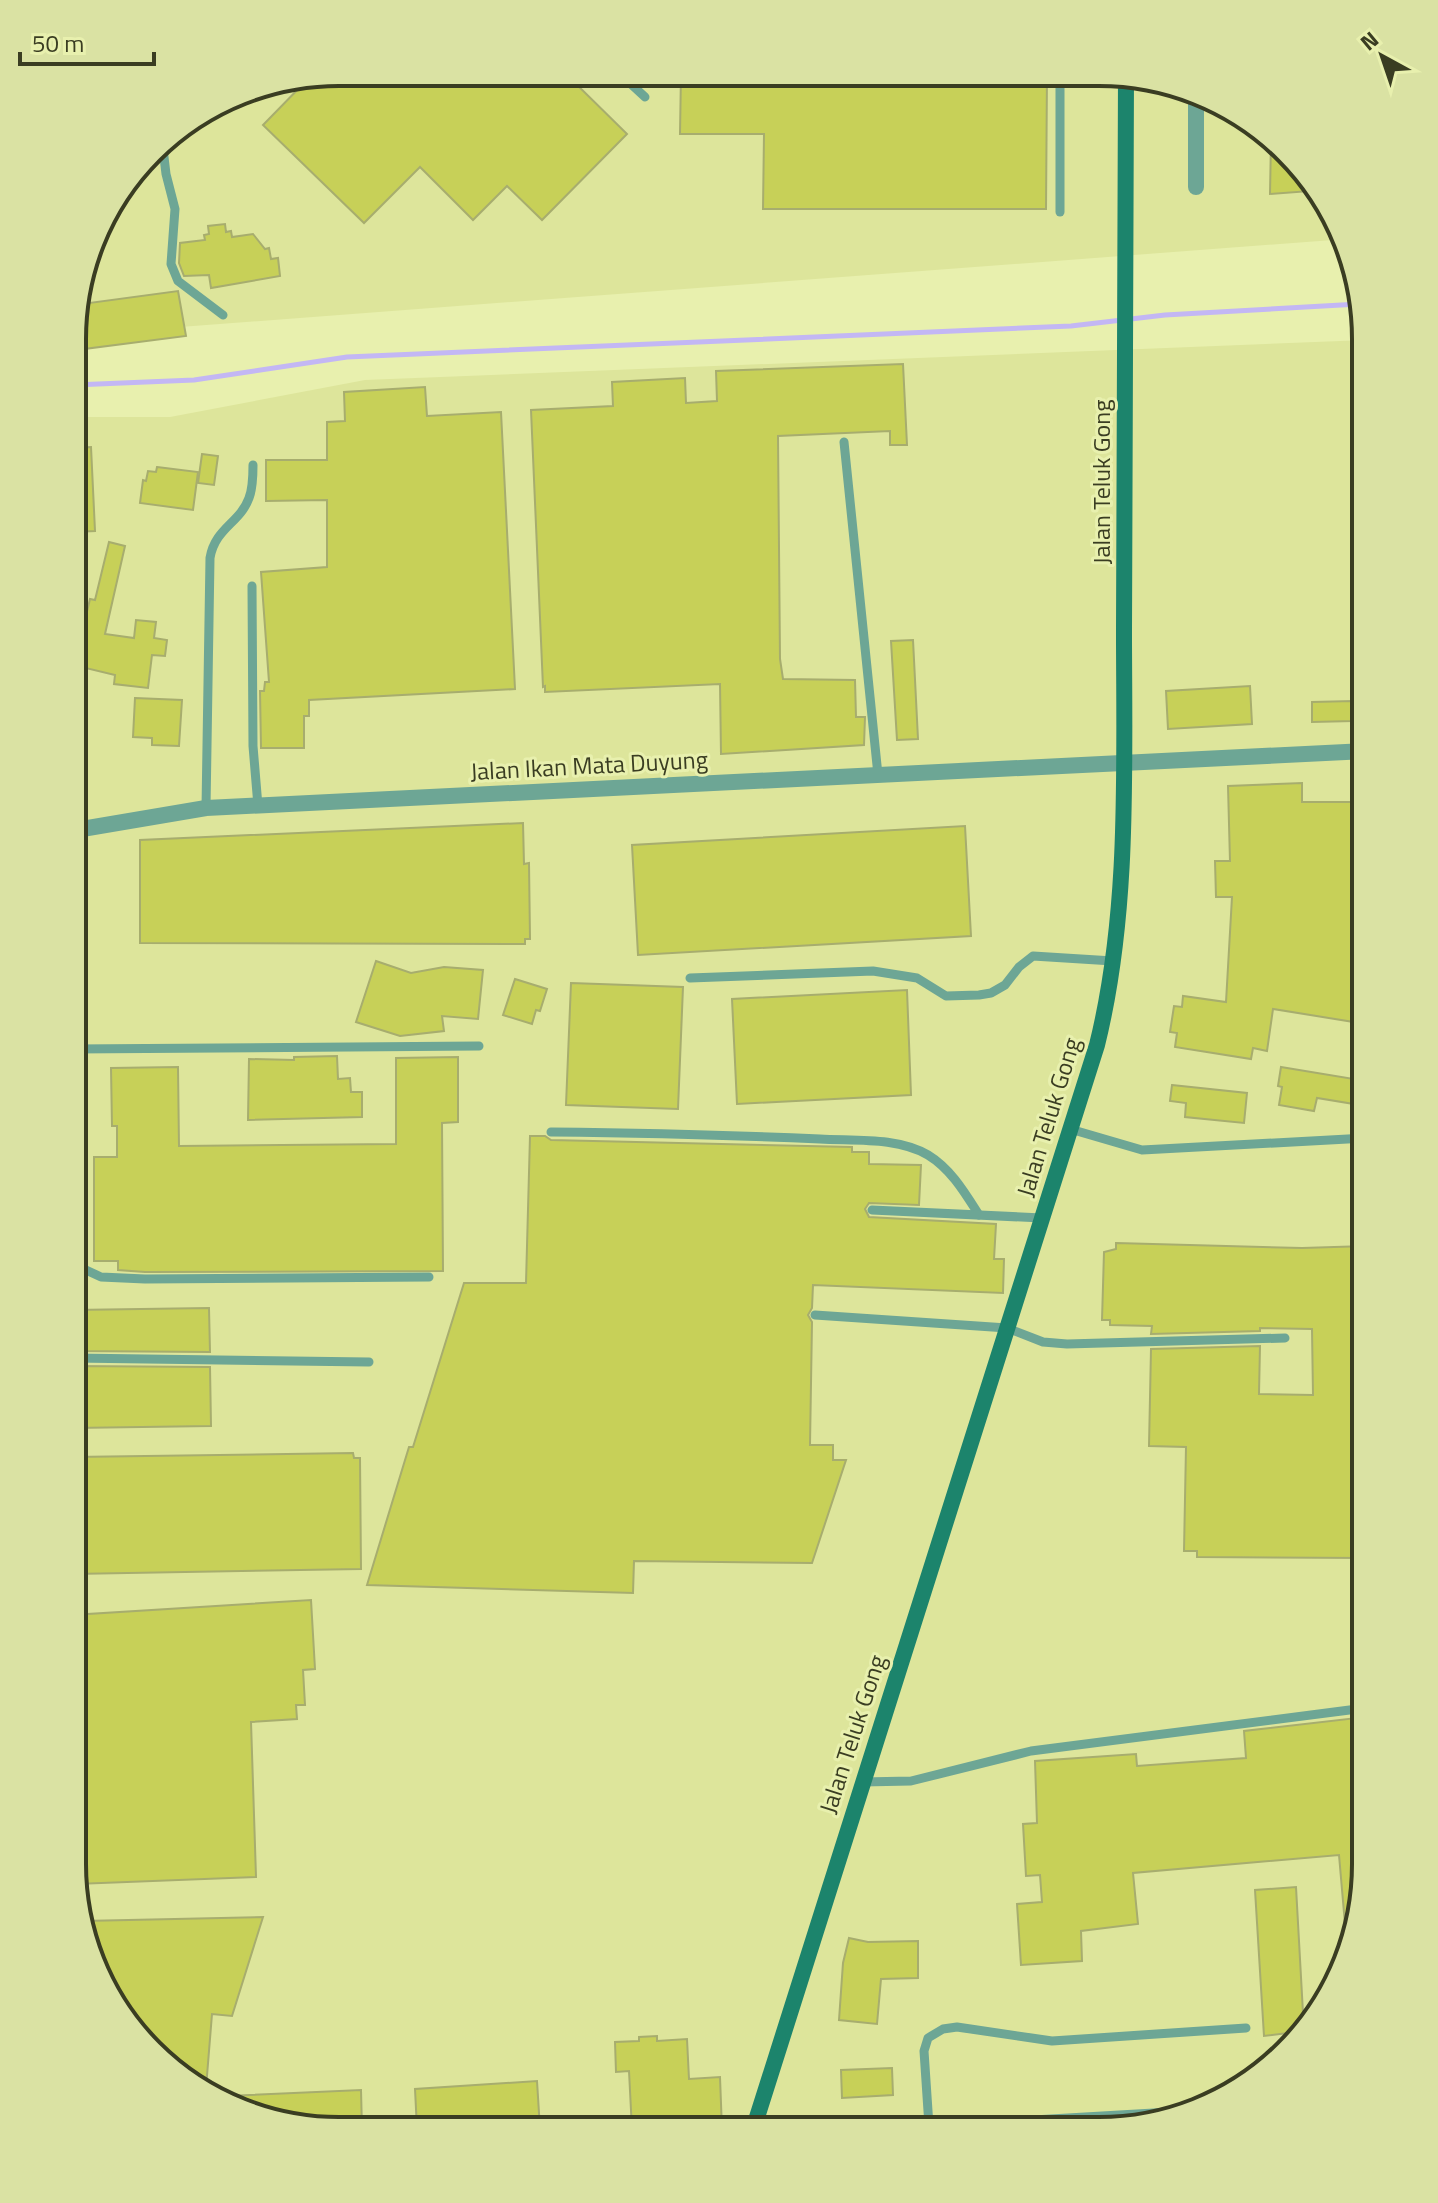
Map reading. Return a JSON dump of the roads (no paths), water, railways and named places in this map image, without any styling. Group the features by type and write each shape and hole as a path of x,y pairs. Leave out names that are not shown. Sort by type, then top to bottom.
{"street":[{"name":"Jalan Teluk Gong","path":"757,2117 1097,1045 1109,998 1120,903 1124,762 1126,88"},
{"path":"1196,105 1196,187"},
{"name":"Jalan Ikan Mata Duyung","path":"86,823 206,808 1352,752"}],"lane":[{"path":"634,86 645,97"},
{"path":"1060,86 1060,212"},
{"path":"164,156 175,209 171,264 178,281 223,315"},
{"path":"844,442 878,775"},
{"path":"206,808 210,558 216,537 244,509 251,496 253,465"},
{"path":"252,586 253,746 258,806"},
{"path":"690,978 873,971 917,978 946,996 979,995 991,993 1005,985 1019,967 1033,956 1113,961"},
{"path":"86,1049 479,1046"},
{"path":"1070,1129 1142,1150 1351,1139"},
{"path":"551,1132 728,1134 897,1144 927,1154 941,1165 964,1191 979,1215"},
{"path":"872,1210 1042,1218"},
{"path":"86,1270 101,1277 145,1279 429,1277"},
{"path":"815,1315 1007,1328 1043,1342 1067,1344 1285,1338"},
{"path":"86,1358 369,1362"},
{"path":"862,1782 911,1781 1031,1751 1351,1710"},
{"path":"926,2117 924,2051 928,2038 943,2029 971,2027 1052,2041 1246,2028"},
{"path":"1096,2117 1120,2115"}],"waterway":[{"path":"86,384 194,380 347,357 1071,326 1165,315 1350,305"}]}
